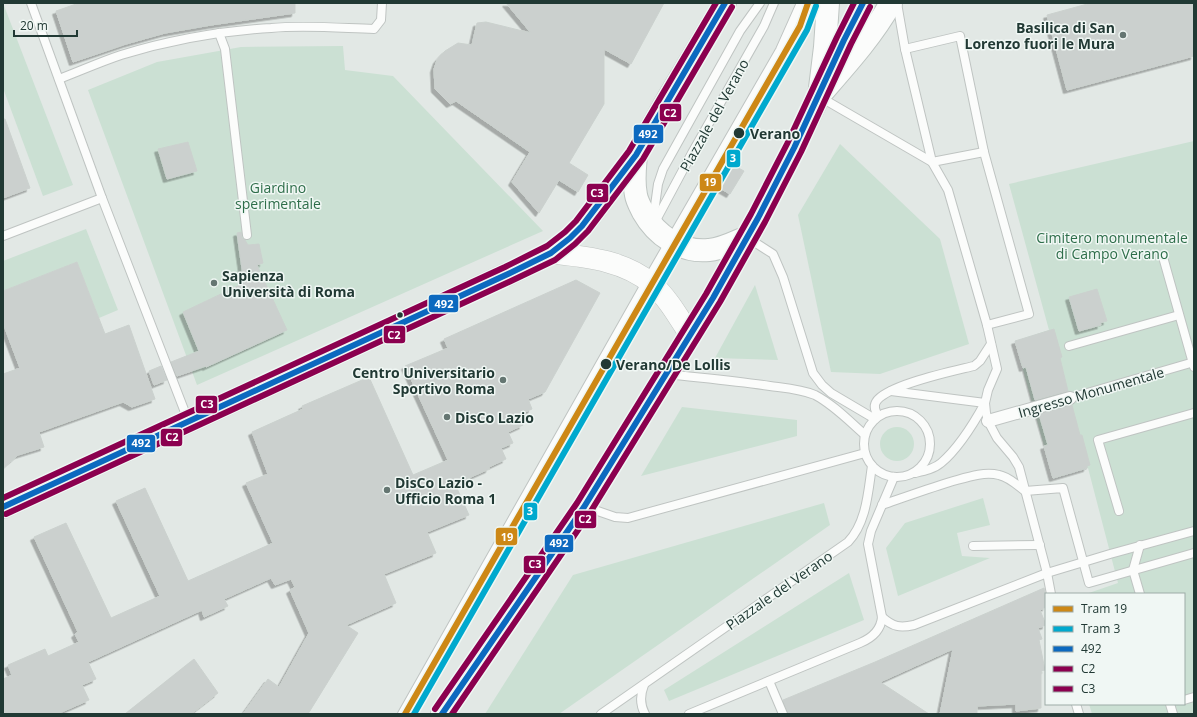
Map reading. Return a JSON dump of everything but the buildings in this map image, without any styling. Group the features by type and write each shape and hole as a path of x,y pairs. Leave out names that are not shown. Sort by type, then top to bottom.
{"main road":[{"path":"3,507 551,253 582,226 636,155 725,3"},
{"path":"442,714 584,506 714,298 794,148 818,96 825,47 828,3"},
{"path":"818,96 860,49 891,3"},
{"path":"636,155 634,182 636,196 639,204 653,226 660,233 670,240 687,248 704,250 719,248 747,237"}],"street":[{"path":"551,253 587,257 614,263 634,272 651,284 665,298 690,336"},
{"name":"Ingresso Monumentale","path":"988,421 1070,398"}],"lane":[{"path":"31,3 102,198 189,421"},
{"path":"59,79 120,56 156,46 219,33 273,28 310,27 374,29 381,20 382,3"},
{"name":"Piazzale del Verano","path":"653,226 658,184 663,169 740,31 760,3"},
{"name":"Piazzale del Verano","path":"653,226 692,153 764,26 774,3"},
{"name":"Piazzale del Verano","path":"402,714 670,240 780,50 801,3"},
{"path":"863,3 818,96 932,162 984,152"},
{"path":"897,3 905,49 932,162 948,190 987,325 997,369 988,390 985,403 972,426 942,462 930,469 903,476 894,477 882,474 872,466 865,453 864,444 866,430 876,418 891,411 905,412 918,418 924,425 930,438 929,452 923,464 912,473"},
{"path":"219,33 224,49 247,235"},
{"path":"905,49 960,36 984,152 1029,314 987,325"},
{"path":"3,236 102,198"},
{"path":"747,237 773,254 783,277 813,373 817,380 831,393 876,418"},
{"path":"1163,257 1194,364"},
{"path":"1069,346 1179,316"},
{"path":"876,418 875,404 879,398 890,391 925,378 974,366 980,361 991,344"},
{"name":"Ingresso Monumentale","path":"1070,398 1194,364"},
{"path":"667,374 759,384 807,392 822,399 832,406 865,435"},
{"path":"890,391 985,403"},
{"path":"985,403 988,421 997,438 1016,461 1019,467 1040,545 1051,593"},
{"path":"1119,511 1098,440 1194,413"},
{"path":"584,506 615,517 628,518 865,453"},
{"name":"Piazzale del Verano","path":"602,714 848,542 856,533 862,518 872,466"},
{"path":"882,505 967,477 993,474 1006,477 1025,492 1063,488 1088,583 1194,553"},
{"path":"689,714 865,641 874,634 879,628 882,617 868,544 871,531 894,477"},
{"path":"882,617 893,625 906,627 914,625 1047,573 1194,530"},
{"path":"973,546 1040,545"},
{"path":"1140,545 1133,570 1140,593"},
{"path":"769,681 783,714"},
{"path":"644,685 641,693 641,699 645,714"}],"green space":[{"path":"3,3 73,185 43,196 3,88"},
{"name":"Giardino sperimentale","path":"343,46 345,70 393,76 543,231 197,385 88,90 157,62 241,47"},
{"name":"Cimitero monumentale di Campo Verano","path":"1194,141 1194,714 1092,714 1089,705 1185,705 1185,593 1089,593 1118,583 1088,468 1053,478 1015,341 1049,330 1009,184"},
{"path":"840,144 940,239 969,344 880,374 831,372 798,215"},
{"path":"86,229 118,310 99,318 77,262 3,291 3,261"},
{"path":"755,285 778,360 715,358"},
{"path":"682,407 797,420 797,436 641,476"},
{"path":"894,427 900,427 909,432 913,438 913,450 909,456 900,461 894,461 885,456 880,447 880,441 885,432"},
{"path":"983,498 990,525 957,533 962,556 990,558 898,596 886,548 905,523"},
{"path":"824,503 830,525 559,714 485,714 573,575"},
{"path":"849,573 864,620 669,701 664,690"}],"tram line":[{"name":"19","path":"405,714 800,26 808,3"},
{"name":"3","path":"414,714 807,30 816,6"}],"transit line":[{"name":"C3","path":"3,498 505,267 547,246 576,221 629,151 716,3"},
{"name":"492","path":"3,507 551,253 582,226 636,155 725,3"},
{"name":"C3","path":"435,709 577,503 706,294 751,214 787,144 854,3"},
{"name":"492","path":"442,714 584,507 713,298 758,218 794,148 844,40 863,3"},
{"name":"C2","path":"6,514 555,260 588,231 643,159 732,7"},
{"name":"C2","path":"452,714 591,511 720,302 765,222 801,152 851,44 870,7"}],"place":[{"name":"Basilica di San Lorenzo fuori le Mura","path":"1123,35"},
{"name":"Verano","path":"739,133"},
{"name":"Sapienza Università di Roma","path":"214,283"},
{"name":"Verano/De Lollis","path":"606,364"},
{"name":"Centro Universitario Sportivo Roma","path":"503,380"},
{"name":"DisCo Lazio","path":"447,417"},
{"name":"DisCo Lazio - Ufficio Roma 1","path":"387,490"}]}
